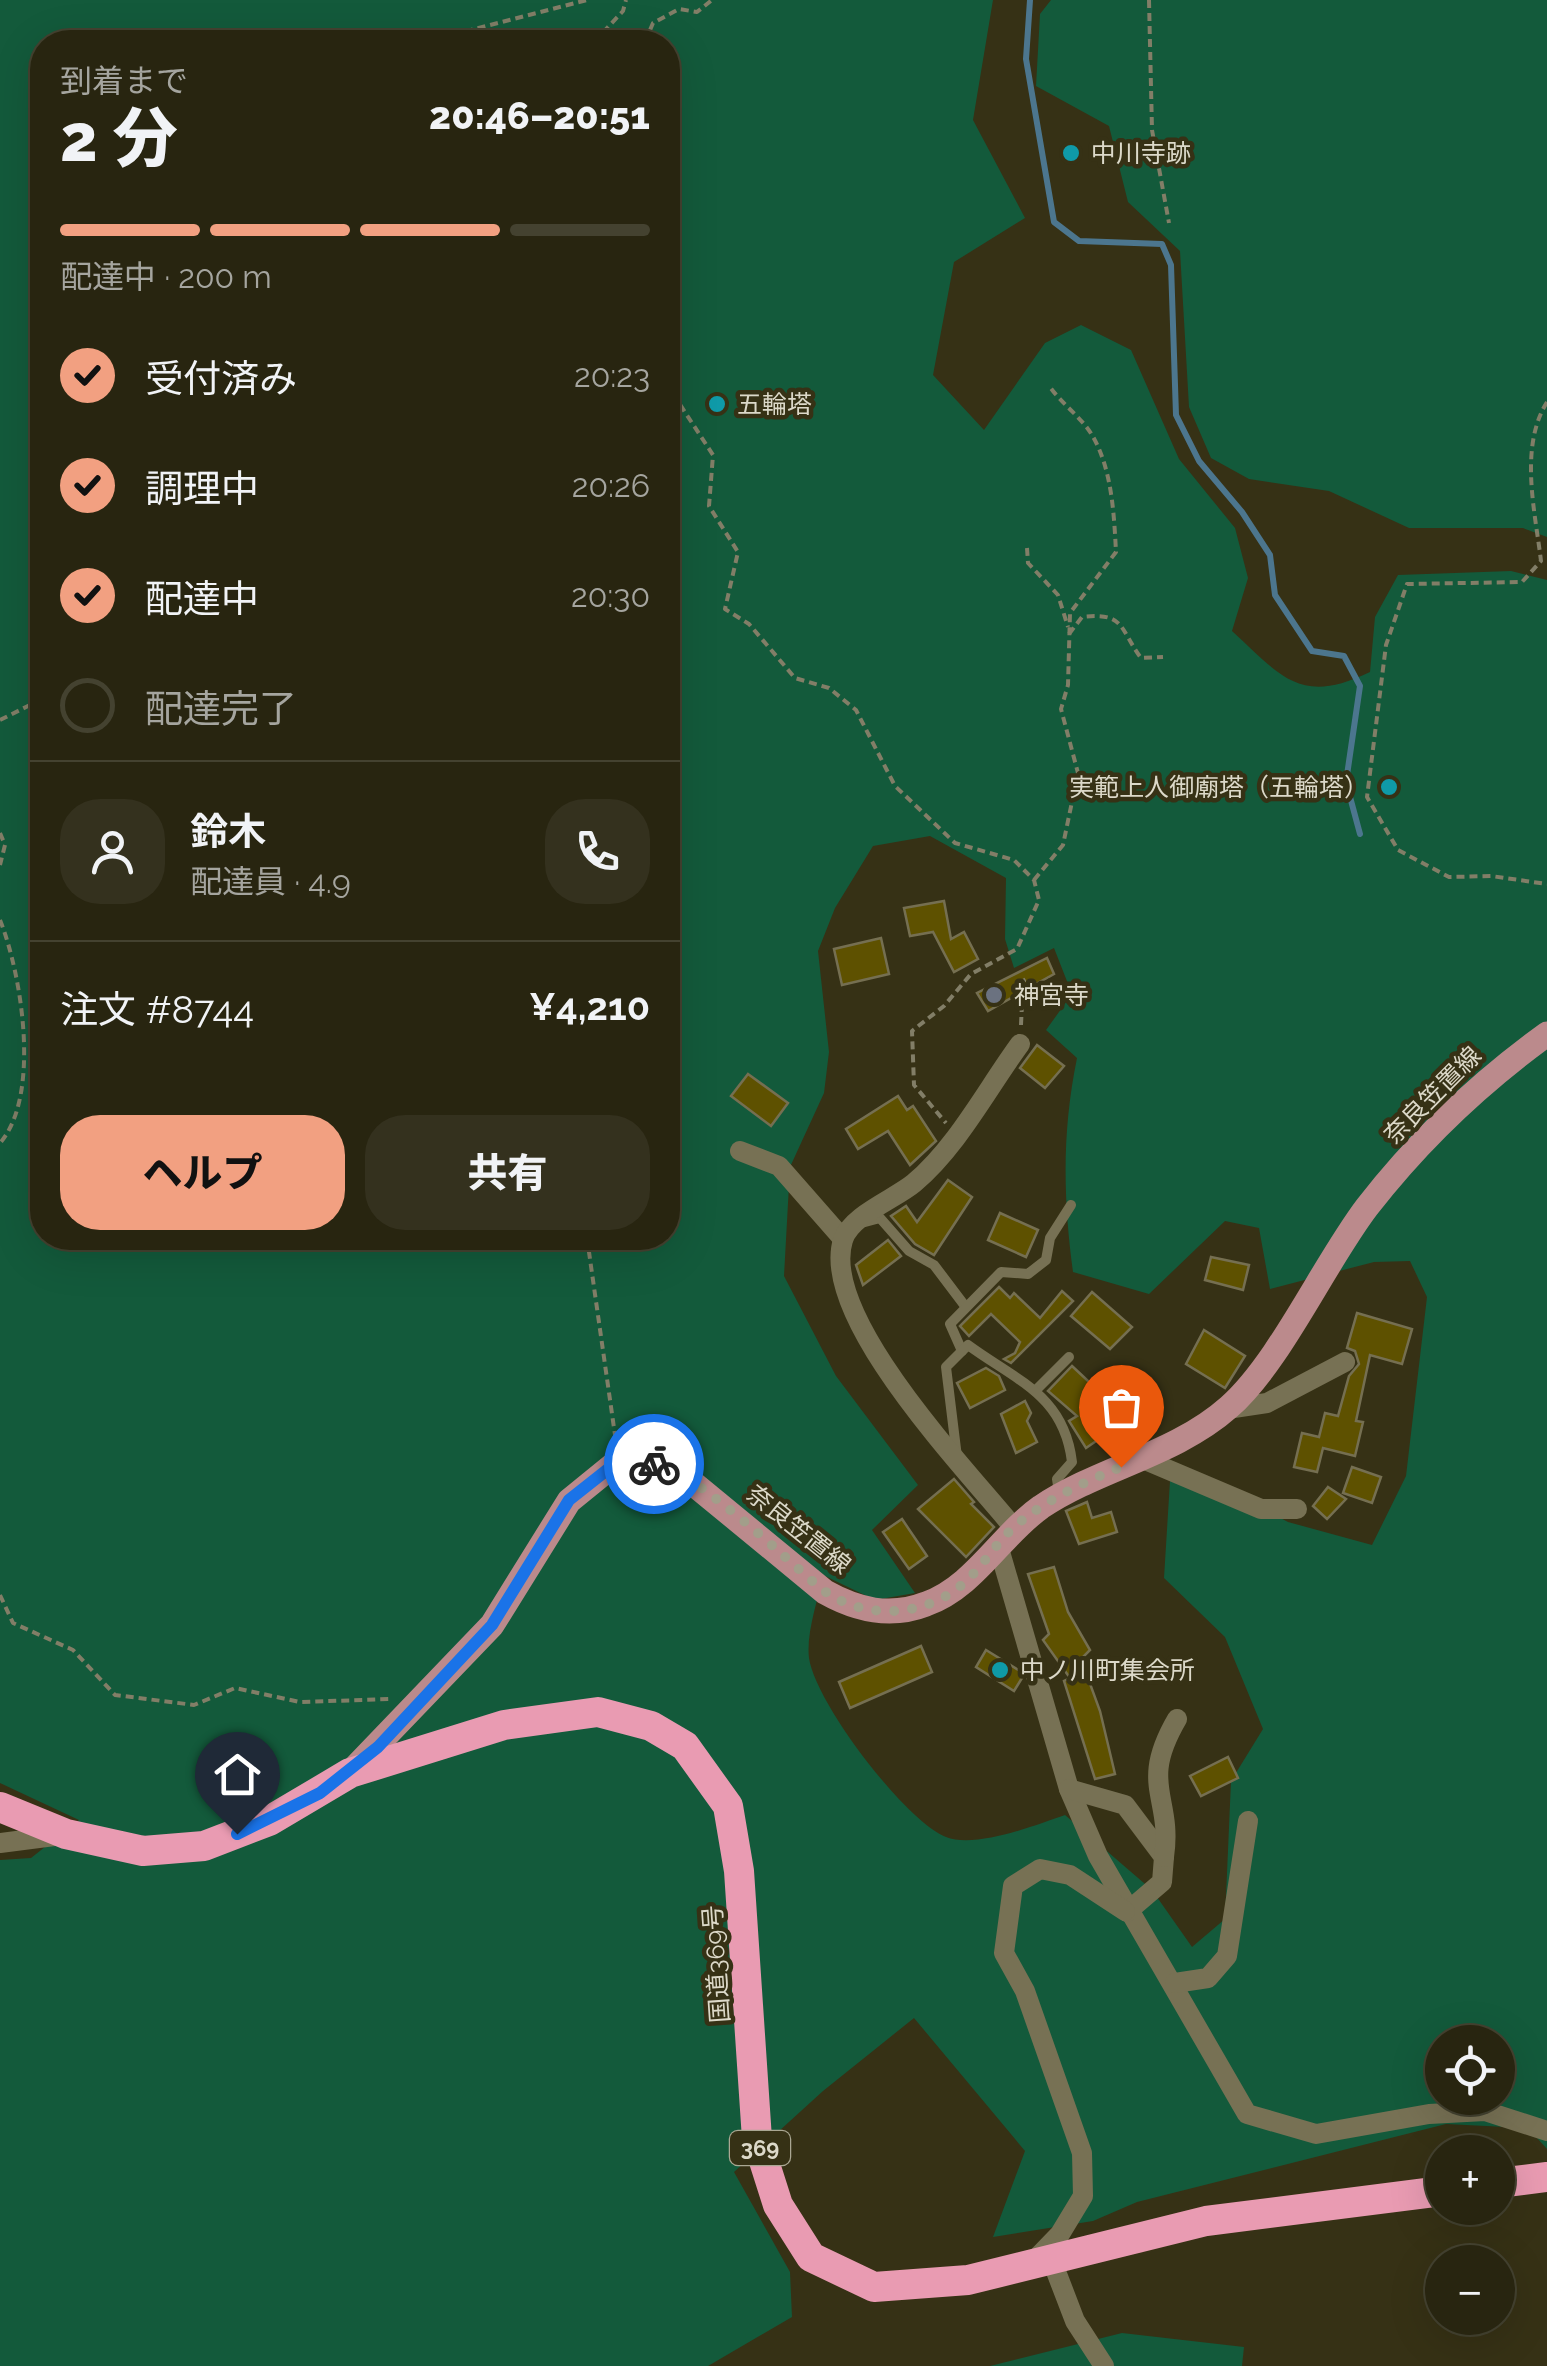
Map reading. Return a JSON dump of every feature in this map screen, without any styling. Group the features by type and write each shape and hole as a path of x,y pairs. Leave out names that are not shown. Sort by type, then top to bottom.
{"highway":[{"name":"国道369号","path":"0,1808 66,1834 143,1851 204,1846 270,1821 350,1773 504,1725 598,1712 650,1726 684,1746 728,1806 739,1871 757,2138 778,2205 811,2257 874,2287 968,2280 1206,2222 1425,2192"},
{"path":"1515,2181 1547,2177"}],"main road":[{"name":"奈良笠置線","path":"612,1466 628,1461 662,1465 696,1484 825,1592 872,1611 922,1606 942,1598 964,1582 1006,1536 1059,1496 1143,1458 1227,1409 1252,1383 1367,1208 1445,1116 1494,1072 1547,1034"},
{"path":"350,1773 492,1625 569,1500 612,1466"}],"street":[{"path":"1020,1044 956,1134 916,1182 848,1232 842,1273 853,1318 878,1360 958,1458 1006,1536 1068,1788 1127,1912 1174,1983 1196,2031 1248,2114 1316,2134 1429,2114 1484,2111 1547,2132"},
{"path":"740,1151 779,1166 848,1232"},
{"path":"1227,1409 1267,1402 1345,1362"},
{"path":"1143,1458 1261,1509 1297,1509"},
{"path":"1127,1912 1162,1882 1167,1838 1155,1776 1164,1742 1177,1719"},
{"path":"1068,1788 1125,1804 1164,1857"},
{"path":"1174,1983 1208,1978 1227,1956 1248,1821"},
{"path":"0,1844 66,1834"},
{"path":"1104,2366 1042,2262 1083,2196 1082,2153 1025,1991 1004,1953 1013,1886 1040,1869 1070,1874 1127,1912"}],"lane":[{"path":"962,1352 950,1324 1001,1272 1028,1274 1046,1260 1050,1238 1071,1204"},
{"path":"848,1232 880,1218 909,1250 934,1265 965,1306"},
{"path":"958,1458 946,1367 968,1345 1011,1378 1038,1388 1069,1440 1072,1462 1058,1479 1059,1496"},
{"path":"1038,1388 1069,1357"}],"path":[{"path":"471,30 587,0"},
{"path":"605,30 623,11 626,0"},
{"path":"650,30 653,23 679,9 697,12 712,0"},
{"path":"1148,0 1152,130 1169,224"},
{"path":"1034,880 1063,844 1078,772 1061,709 1068,685 1070,612 1116,552 1105,466 1092,434 1050,387"},
{"path":"1547,402 1534,424 1532,455 1541,561 1522,582 1407,584 1386,646 1368,796 1398,850 1450,877 1491,876 1547,884"},
{"path":"680,405 712,455 709,486 714,516 738,552 724,609 749,624 795,678 829,688 856,710 896,786 955,843 1014,860 1034,880 1039,900 1017,950 971,974 944,1006 912,1031 914,1086 956,1134"},
{"path":"1027,548 1028,563 1058,594 1069,633"},
{"path":"1069,633 1082,617 1106,614 1120,622 1141,658 1163,657"},
{"path":"0,720 30,705"},
{"path":"0,834 5,845 0,865"},
{"path":"0,920 10,945 24,1018 13,1128 0,1143"},
{"path":"1020,1044 1022,981 1028,978"},
{"path":"590,1250 616,1442 612,1466"},
{"path":"0,1595 13,1623 73,1650 115,1695 194,1705 234,1688 300,1702 420,1700"}],"green space":[{"path":"0,0 993,0 973,120 1025,218 954,262 933,375 984,430 1045,343 1081,325 1131,350 1179,459 1235,528 1248,578 1232,631 1279,673 1308,686 1346,682 1370,672 1375,617 1398,575 1511,571 1547,580 1547,2149 1528,2128 1446,2124 1137,2202 1093,2221 993,2237 1025,2151 914,2018 823,2091 734,2172 790,2272 792,2317 708,2366 0,2366 0,1860 31,1858 79,1820 0,1783","holes":["930,836 1006,878 1005,939 1014,968 1054,948 1072,994 1046,1030 1077,1058 1066,1165 1073,1272 1149,1294 1225,1221 1259,1228 1270,1289 1374,1262 1410,1261 1427,1297 1406,1476 1372,1545 1288,1522 1212,1482 1170,1481 1164,1578 1225,1637 1263,1729 1231,1781 1225,1919 1192,1947 1152,1890 1065,1815 973,1840 946,1837 929,1827 886,1785 844,1730 815,1678 809,1658 811,1627 823,1575 875,1600 915,1593 872,1530 918,1485 836,1376 784,1276 790,1167 824,1093 829,1052 818,951 835,908 873,846"]},
{"path":"1051,0 1547,0 1547,537 1523,528 1409,528 1329,491 1249,479 1211,458 1189,407 1180,251 1128,202 1109,126 1036,86 1040,14"},
{"path":"1122,2333 1244,2347 1242,2366 990,2366"}],"building":[{"path":"944,901 951,939 964,932 978,959 954,972 933,932 910,936 904,908"},
{"path":"881,938 889,974 842,985 834,949"},
{"path":"1047,958 1054,974 988,1011 977,993"},
{"path":"1037,1045 1064,1066 1045,1088 1020,1068"},
{"path":"748,1074 788,1103 771,1126 731,1096"},
{"path":"898,1096 907,1110 913,1106 936,1141 910,1165 888,1131 858,1149 846,1129"},
{"path":"948,1180 972,1197 934,1255 915,1244 891,1216 906,1206 917,1222"},
{"path":"1000,1213 1038,1230 1026,1257 988,1240"},
{"path":"888,1240 901,1256 863,1285 856,1265"},
{"path":"1211,1257 1249,1265 1243,1290 1205,1280"},
{"path":"999,1287 1010,1298 1014,1293 1040,1318 1062,1291 1073,1301 1011,1363 1004,1359 1015,1353 1020,1342 991,1314 969,1336 960,1326"},
{"path":"1092,1292 1132,1327 1110,1349 1071,1316"},
{"path":"1357,1313 1412,1329 1402,1364 1370,1355 1356,1421 1363,1422 1355,1456 1323,1448 1317,1472 1294,1467 1302,1433 1319,1437 1325,1413 1338,1416 1349,1376 1359,1364 1355,1351 1347,1348"},
{"path":"1204,1330 1245,1356 1225,1388 1186,1364"},
{"path":"1072,1366 1102,1394 1121,1424 1086,1448 1069,1421 1077,1416 1048,1391"},
{"path":"986,1368 999,1376 1005,1390 970,1408 957,1383"},
{"path":"1025,1401 1031,1413 1027,1421 1037,1442 1016,1453 1001,1414"},
{"path":"1352,1467 1381,1477 1372,1503 1343,1493"},
{"path":"954,1479 994,1527 966,1557 918,1509"},
{"path":"1328,1487 1346,1499 1327,1519 1313,1506"},
{"path":"1087,1502 1092,1518 1111,1512 1117,1532 1079,1544 1066,1511"},
{"path":"902,1519 927,1556 909,1569 883,1532"},
{"path":"1054,1567 1068,1612 1090,1650 1081,1659 1100,1711 1115,1774 1095,1779 1064,1681 1070,1678 1043,1640 1049,1634 1028,1574"},
{"path":"921,1646 932,1672 850,1708 839,1682"},
{"name":"中ノ川町集会所","path":"986,1650 1020,1671 1022,1678 1014,1691 976,1667"},
{"path":"1228,1757 1238,1778 1201,1796 1190,1776"}],"waterway":[{"path":"1030,0 1026,59 1054,222 1079,241 1162,244 1171,265 1176,415 1199,461 1242,512 1270,555 1275,595 1312,651 1344,656 1360,686 1346,782 1360,834"}],"way so far":[{"path":"654,1464 696,1484 825,1592 846,1604 872,1611 922,1606 942,1598 964,1582 1014,1528 1042,1506 1121,1467"}],"place":[{"name":"中川寺跡","path":"1071,153"},
{"name":"五輪塔","path":"717,404"},
{"name":"実範上人御廟塔（五輪塔）","path":"1389,787"},
{"name":"神宮寺","path":"994,995"},
{"name":"中ノ川町集会所","path":"1000,1670"}],"route":[{"path":"237,1834 320,1793 378,1747 492,1625 569,1500 612,1466 628,1461 654,1464"}]}
